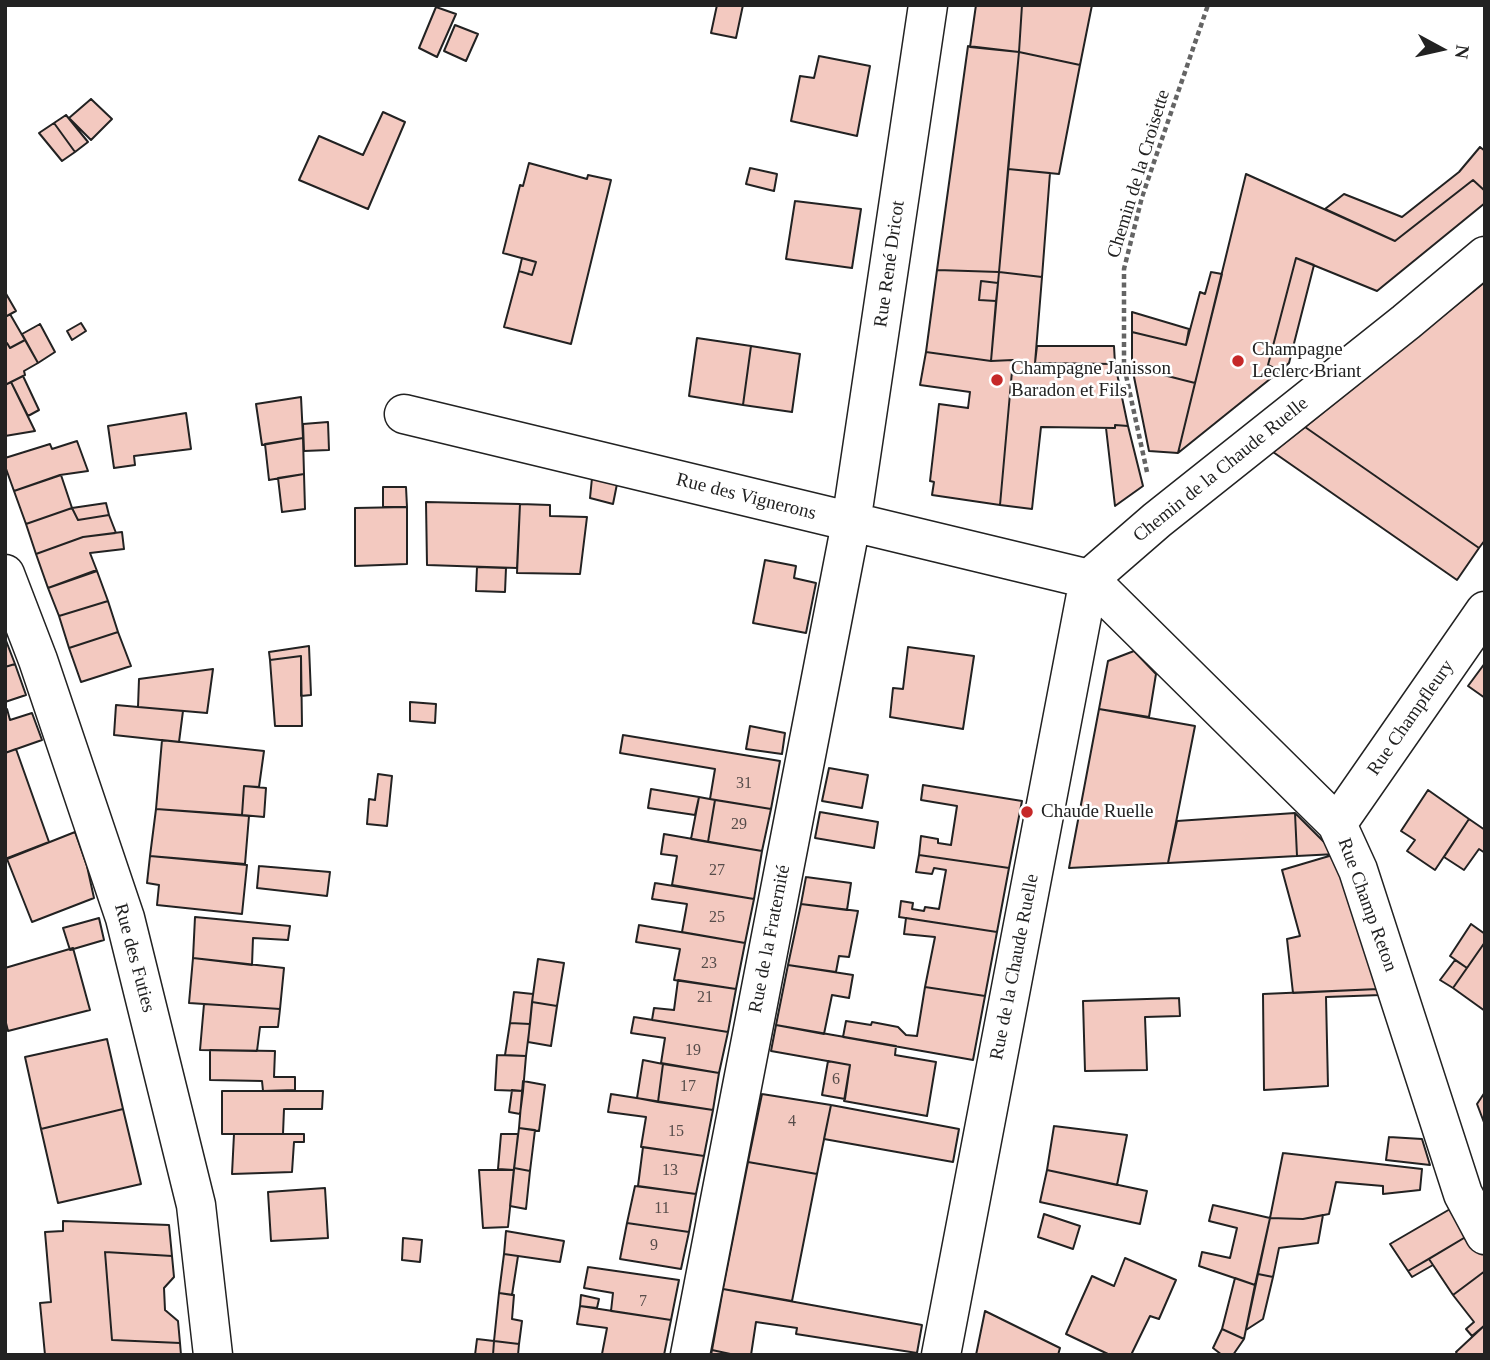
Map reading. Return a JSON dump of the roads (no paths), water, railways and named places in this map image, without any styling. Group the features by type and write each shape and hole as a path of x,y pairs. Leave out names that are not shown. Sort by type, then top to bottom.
{"street":[{"name":"Rue René Dricot","path":"851,523 928,5"},
{"name":"Chemin de la Chaude Ruelle","path":"1089,579 1157,520 1485,256"},
{"name":"Rue des Vignerons","path":"404,414 1089,579"},
{"name":"Rue de la Fraternité","path":"690,1355 851,523"},
{"name":"Rue des Futies","path":"5,574 38,660 125,918 196,1205 213,1355"},
{"name":"Rue Champ Reton","path":"1089,579 1337,824 1358,870 1463,1194 1485,1235"},
{"name":"Rue de la Chaude Ruelle","path":"941,1355 1089,579"},
{"name":"Rue Champfleury","path":"1337,824 1485,611"}],"place":[{"name":"Champagne Leclerc Briant","path":"1238,361"},
{"name":"Champagne Janisson Baradon et Fils","path":"997,380"},
{"name":"Chaude Ruelle","path":"1027,812"}]}
